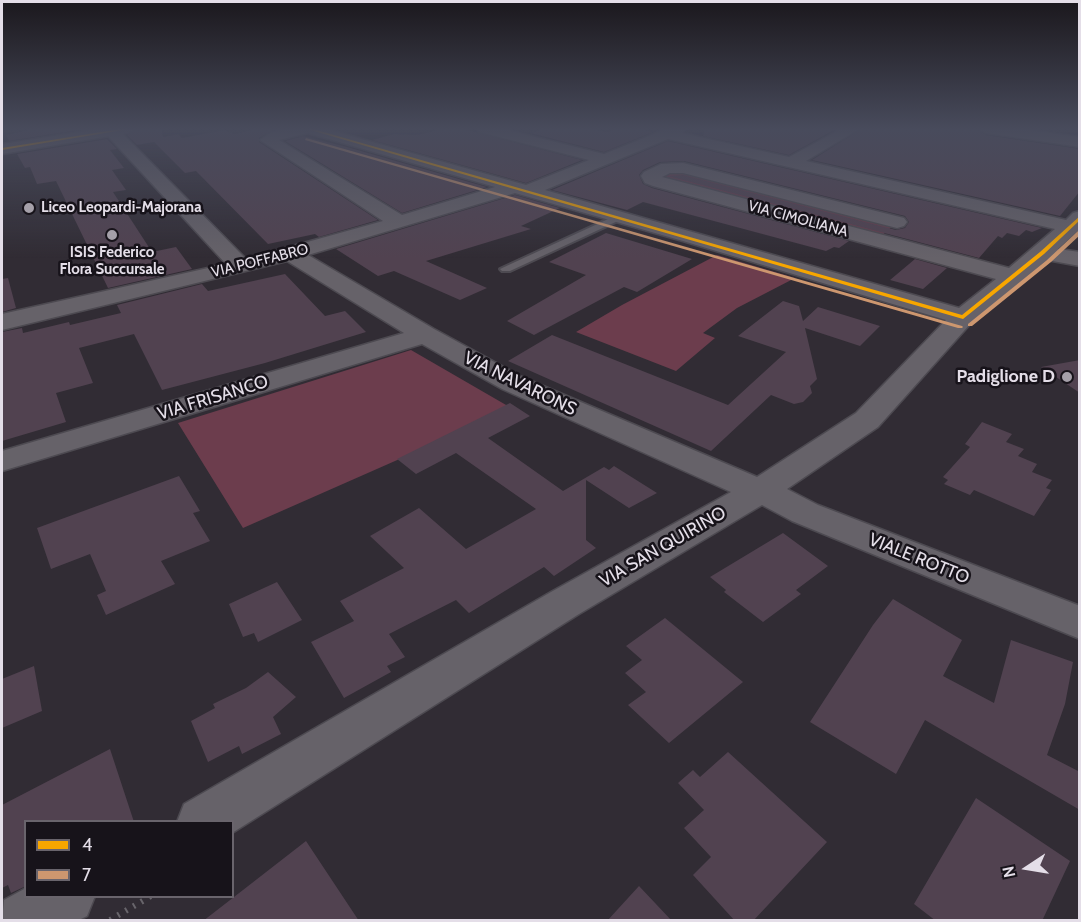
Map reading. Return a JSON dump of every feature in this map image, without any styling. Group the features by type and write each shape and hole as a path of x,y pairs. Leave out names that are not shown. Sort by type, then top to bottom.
{"street":[{"path":"157,172 241,267"},
{"path":"319,172 399,222"},
{"path":"461,172 963,317"},
{"name":"VIA POFFABRO","path":"2,322 241,267 521,189 569,172"},
{"name":"VIA CIMOLIANA","path":"658,172 650,176 651,179 1013,276"},
{"name":"VIA CIMOLIANA","path":"699,172 897,222"},
{"path":"835,172 933,195 1075,222"},
{"path":"877,240 933,195"},
{"path":"690,237 748,206"},
{"name":"VIA SAN QUIRINO","path":"206,820 565,603 761,490 867,420 963,317 1042,253 1075,222"},
{"name":"VIA CIMOLIANA","path":"818,274 877,240"},
{"path":"1042,253 1080,259"},
{"name":"VIA NAVARONS","path":"290,254 424,335 512,383 732,481 761,490"},
{"name":"VIA FRISANCO","path":"2,460 424,335"},
{"name":"VIALE ROTTO","path":"761,490 805,513 1080,623"},
{"path":"24,921 65,898"}],"lane":[{"path":"506,269 619,217"}],"path":[{"path":"111,921 150,898"}],"shaded area":[{"path":"665,172 684,172 897,222 877,240 659,182"},
{"path":"717,255 795,278 737,308 703,333 715,338 676,371 576,332 622,305"},
{"path":"411,350 513,409 243,528 178,423"}],"building":[{"name":"ISIS Federico Flora Succursale","path":"32,172 113,172 126,190 113,192 152,252 176,247 192,269 108,288 56,181 37,184"},
{"path":"197,172 305,172 378,220 319,237 315,234 268,244"},
{"path":"335,172 435,172 487,187 402,213"},
{"path":"487,172 553,172 526,183"},
{"path":"595,172 641,172 639,175 643,184 652,188 849,241 839,248 834,247 826,251 643,202 627,210 552,190"},
{"path":"728,172 801,172 1042,228 1032,232 1026,230 1019,236 1007,233 1002,238 998,236 979,258 668,176 683,175 896,230 905,228 909,222 905,216"},
{"path":"865,172 1080,172 1080,191 1060,216"},
{"path":"515,195 560,208 521,226 531,229 426,261 487,288 460,300 394,271 378,276 336,249"},
{"path":"606,233 692,259 637,292 624,287 534,335 507,321 586,275 549,262"},
{"path":"915,259 947,268 923,289 890,280"},
{"path":"285,274 325,316 345,311 366,332 265,363 162,390 134,334 79,348 93,383 56,393 66,422 2,441 2,332 22,328 23,333 121,313 117,305 202,284 208,291"},
{"path":"8,278 16,308 2,312 2,279"},
{"path":"783,301 799,306 803,321 818,307 880,326 860,346 805,328 817,379 810,386 812,393 803,402 794,404 771,395 711,451 508,361 552,335 728,405 786,352 738,336"},
{"name":"Padiglione D","path":"1080,360 1080,393 1041,367"},
{"path":"510,403 530,416 488,438 563,491 604,467 609,470 614,466 657,493 629,508 586,480 586,540 596,548 554,576 544,567 469,613 456,600 389,634 405,657 387,666 391,672 344,698 311,642 354,621 340,601 404,568 370,536 419,508 466,549 536,509 456,453 416,474 397,459"},
{"path":"982,422 1012,434 1006,442 1024,449 1018,456 1037,464 1032,472 1052,480 1046,488 1051,490 1034,516 974,490 970,495 944,484 948,480 943,477 970,447 965,444"},
{"path":"179,476 200,511 193,513 210,541 161,561 175,584 106,615 97,595 106,591 90,554 51,569 37,528"},
{"path":"783,533 828,566 796,590 801,594 763,622 724,592 726,590 710,577"},
{"path":"277,582 302,620 258,642 254,633 243,637 229,604"},
{"path":"893,599 962,640 943,676 994,703 1011,640 1073,662 1065,704 1047,755 1080,772 1080,810 925,720 896,774 810,722 873,625"},
{"path":"665,618 743,682 669,743 628,705 646,692 625,673 642,660 626,646"},
{"path":"34,666 42,711 2,728 2,679"},
{"path":"268,672 296,697 273,717 281,734 242,754 239,746 208,762 191,721 215,708 213,704 246,688"},
{"path":"110,749 133,820 24,820 24,887 11,893 8,885 2,888 2,805"},
{"path":"728,752 827,842 753,921 735,921 693,875 711,857 684,828 704,810 678,783 693,770 700,777"},
{"path":"976,798 1070,861 1042,921 936,921 914,904"},
{"path":"306,841 359,921 203,921"},
{"path":"639,886 672,921 607,921"}],"transit line":[{"name":"7","path":"421,172 960,327"},
{"name":"4","path":"459,172 963,317"},
{"name":"4","path":"963,317 1042,253 1080,217"},
{"name":"7","path":"970,325 1049,261 1080,232"}],"place":[{"name":"Liceo Leopardi-Majorana","path":"29,208"},
{"name":"ISIS Federico Flora Succursale","path":"112,235"},
{"name":"Padiglione D","path":"1067,377"}]}
